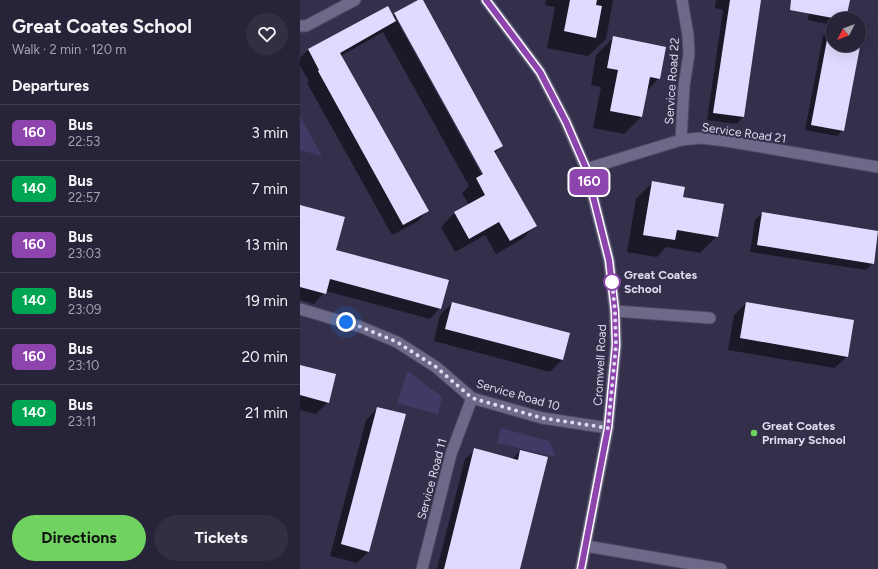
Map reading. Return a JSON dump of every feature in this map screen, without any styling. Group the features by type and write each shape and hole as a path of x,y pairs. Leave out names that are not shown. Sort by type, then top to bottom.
{"street":[{"path":"300,26 306,26 355,0"},
{"name":"Cromwell Road","path":"486,0 540,72 566,122 586,168 609,260 615,311 616,345 608,428 581,569"},
{"name":"Service Road 22","path":"681,140 684,86 689,54 688,35 682,0"},
{"name":"Service Road 21","path":"586,168 681,140 701,138 878,167"},
{"name":"Service Road 10","path":"300,309 361,327 397,342 436,367 472,398 542,418 608,428"},
{"path":"615,311 710,318"},
{"name":"Service Road 11","path":"422,569 451,454 472,398"},
{"path":"586,546 721,569"}],"shaded area":[{"path":"300,116 322,156 300,150"},
{"path":"409,372 442,397 438,414 397,403 407,373"},
{"path":"501,428 549,441 556,457 497,443"}],"building":[{"path":"418,0 423,0 503,146 494,151 537,226 510,241 499,222 469,239 454,212 485,195 476,178 483,174 394,13"},
{"path":"570,0 597,0 596,5 602,6 596,38 564,31"},
{"path":"730,0 761,0 744,117 713,113"},
{"path":"791,0 850,0 847,12 826,12 826,17 790,10"},
{"path":"388,6 396,21 340,53 429,211 403,225 318,71 319,70 308,49"},
{"path":"613,36 666,47 660,79 650,77 642,117 610,111 618,70 607,68"},
{"path":"826,45 826,52 859,52 844,131 811,125"},
{"path":"652,181 685,187 683,197 724,204 718,237 677,230 675,240 643,235"},
{"path":"300,205 345,217 336,250 449,280 441,309 330,279 326,294 300,287"},
{"path":"762,212 878,231 874,264 757,245"},
{"path":"452,302 570,333 563,360 445,329"},
{"path":"746,302 854,320 848,357 740,338"},
{"path":"300,365 336,374 329,403 300,395"},
{"path":"377,407 406,414 369,552 341,544"},
{"path":"474,448 518,460 520,450 548,457 520,569 444,569"}],"bus line":[{"name":"160","path":"486,0 540,72 566,122 586,168 609,260 615,311 616,345 608,428 581,569"}],"place":[{"name":"Great Coates School","path":"612,282"},
{"name":"Great Coates Primary School","path":"754,433"}],"route":[{"path":"346,322 397,342 436,367 472,398 542,418 608,428 616,345 612,282"}]}
